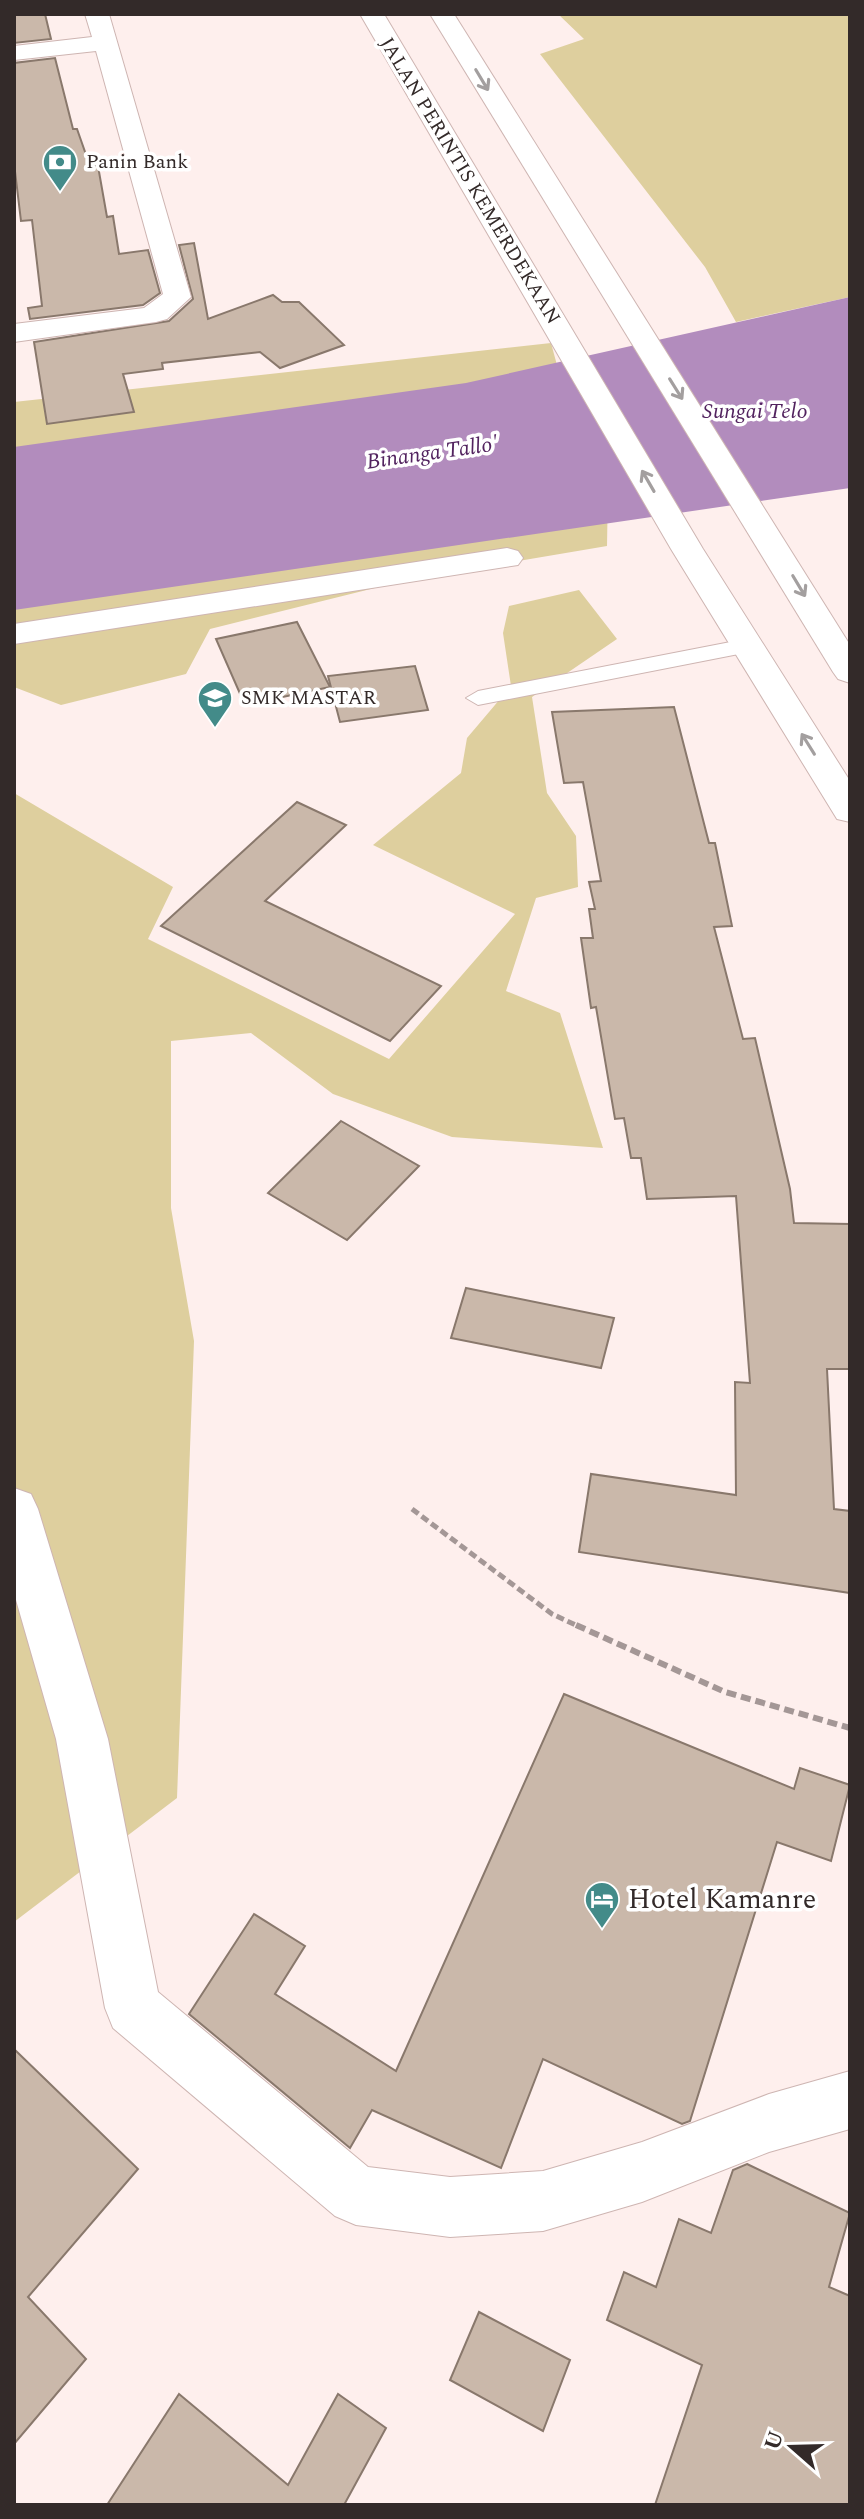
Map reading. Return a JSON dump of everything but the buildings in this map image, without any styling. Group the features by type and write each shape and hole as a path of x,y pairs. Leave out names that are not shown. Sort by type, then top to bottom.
{"main road":[{"name":"JALAN PERINTIS KEMERDEKAAN","path":"372,14 687,549 850,810"},
{"path":"442,14 850,672"},
{"path":"14,53 103,22 121,106 176,284 177,297 157,313 146,316 14,333"},
{"path":"14,634 507,558"},
{"path":"14,1509 82,1739 133,2008 356,2195 450,2207 543,2201 642,2172 769,2123 850,2100"}],"lane":[{"path":"478,698 746,646"}],"path":[{"path":"412,1509 552,1614 725,1692 850,1728"}],"shaded area":[{"path":"558,14 850,14 850,297 736,322 705,267 540,54 584,39"},
{"path":"551,343 561,380 14,467 14,402"},
{"path":"608,487 607,546 411,579 210,629 186,674 61,705 14,687 14,583"},
{"path":"579,590 617,639 532,697 547,793 576,836 578,887 536,898 506,991 560,1013 603,1148 452,1137 333,1094 251,1033 171,1041 171,1208 194,1341 177,1798 14,1922 14,793 173,887 148,939 389,1059 515,914 373,845 461,773 467,738 511,686 503,633 509,606"}],"water":[{"name":"Sungai Telo","path":"850,297 850,488 14,610 14,447 466,383"}],"place":[{"name":"Panin Bank","path":"60,193"},
{"name":"SMK MASTAR","path":"215,729"},
{"name":"Hotel Kamanre","path":"602,1930"}],"water label":[{"name":"Binanga Tallo'","path":"432,453"}]}
